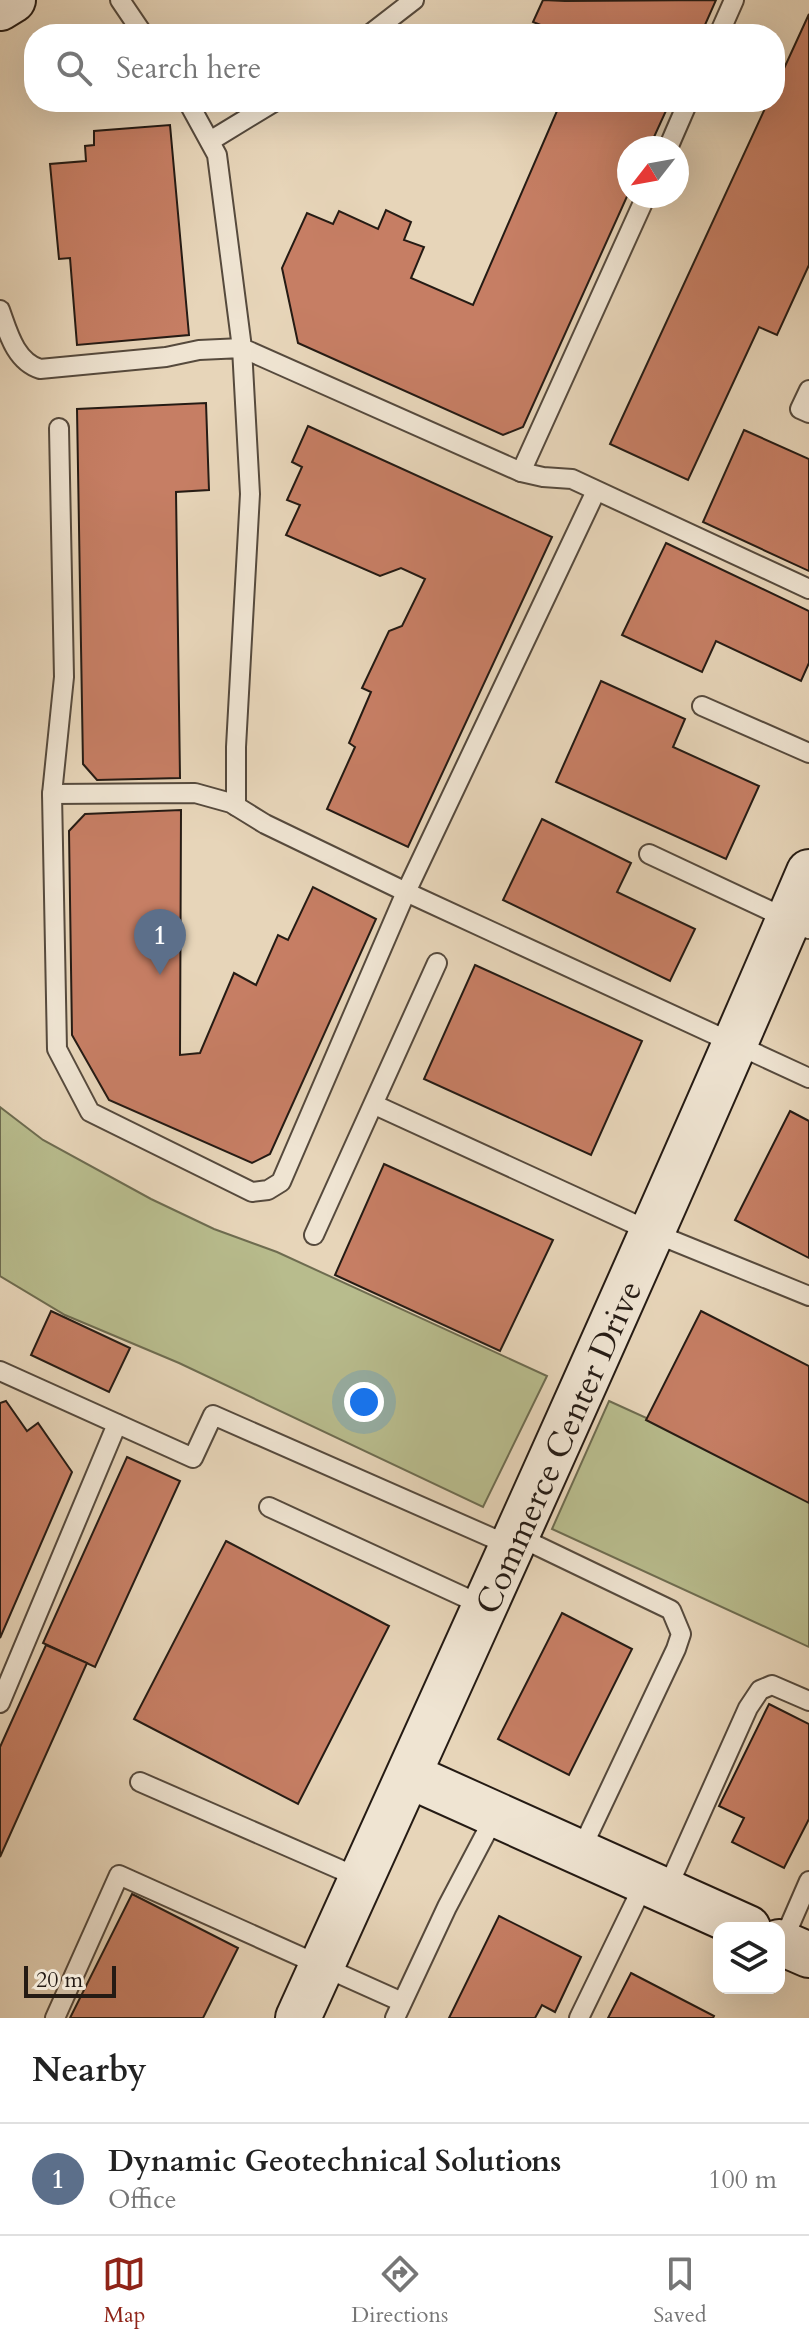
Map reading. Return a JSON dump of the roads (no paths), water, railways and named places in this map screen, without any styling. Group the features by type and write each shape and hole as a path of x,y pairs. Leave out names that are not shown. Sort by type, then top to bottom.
{"street":[{"path":"0,8 13,0"},
{"name":"Commerce Center Drive","path":"298,2018 654,1233 735,1044 799,924 809,872"},
{"path":"410,1776 736,1922"}],"lane":[{"path":"120,0 136,24"},
{"path":"383,24 414,0"},
{"path":"723,24 734,0"},
{"path":"194,112 217,155 242,348 250,494 236,747 236,806"},
{"path":"210,141 258,112"},
{"path":"673,136 684,112"},
{"path":"521,472 641,208"},
{"path":"0,310 15,346 30,366 40,369 166,357 199,350 242,348 521,472 572,479 809,589"},
{"path":"809,390 800,409 809,413"},
{"path":"59,428 64,677 52,794 57,1049 90,1112 252,1192 268,1190 281,1182 406,892 596,491"},
{"path":"702,706 809,753"},
{"path":"52,794 195,793 236,806 265,824 406,892 809,1078"},
{"path":"649,854 799,924"},
{"path":"314,1235 437,963"},
{"path":"375,1105 654,1233 809,1296"},
{"path":"0,1371 193,1458 213,1415 671,1610 681,1634 676,1649 580,1852"},
{"path":"0,1703 117,1424"},
{"path":"269,1507 486,1607"},
{"path":"579,2018 656,1886 760,1690 772,1685 809,1701"},
{"path":"140,1782 362,1879"},
{"path":"55,2018 119,1875 321,1967 398,2010 496,1814"},
{"path":"785,1931 809,1881"}],"place":[{"name":"Dynamic Geotechnical Solutions","path":"160,975"}]}
